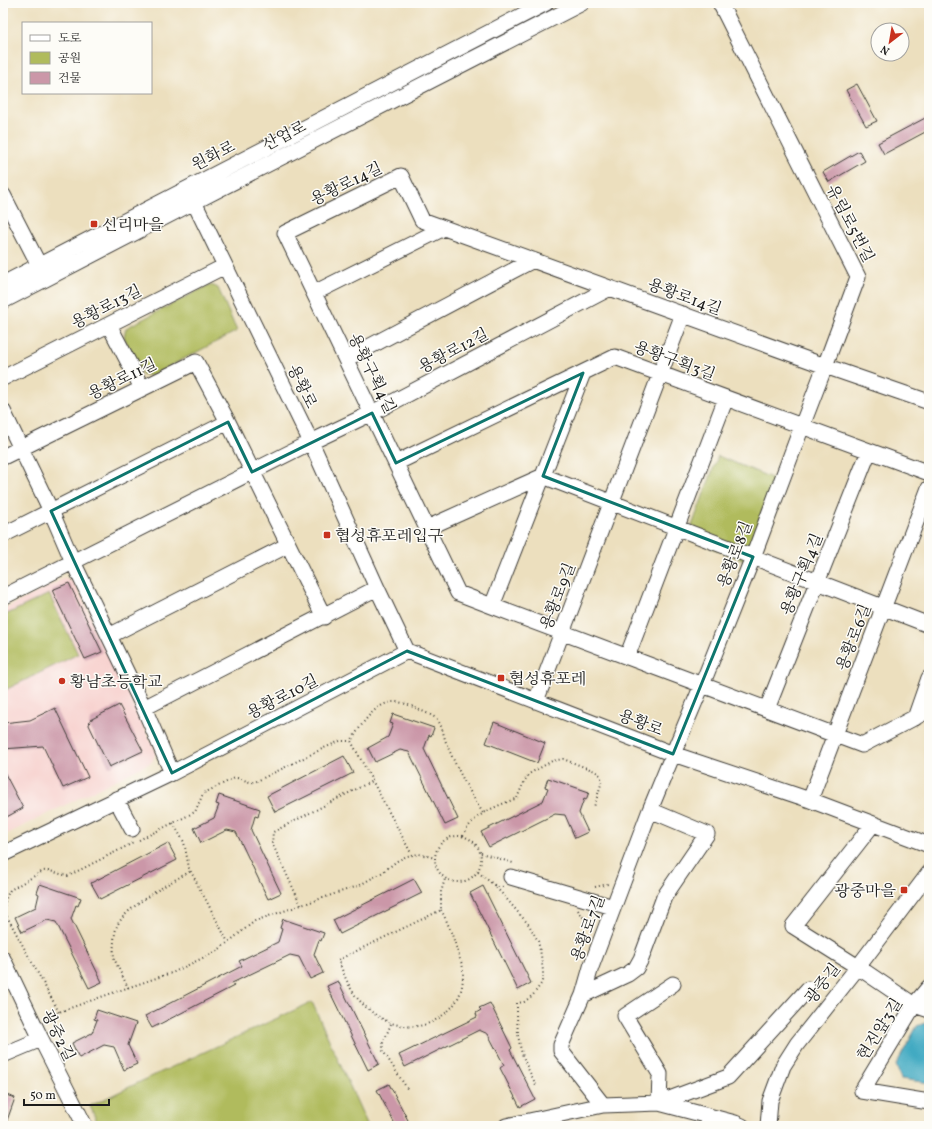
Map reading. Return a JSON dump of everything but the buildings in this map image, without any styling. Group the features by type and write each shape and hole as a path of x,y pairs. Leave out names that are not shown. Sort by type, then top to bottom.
{"street":[{"name":"원화로","path":"3,284 546,3"},
{"name":"산업로","path":"3,301 582,3"},
{"name":"유림로5번길","path":"720,3 858,277 825,366"},
{"name":"용황로14길","path":"286,233 401,176 422,220 825,366"},
{"path":"3,195 39,266"},
{"name":"용황로","path":"194,202 310,442 377,588 408,651 673,754 810,800 929,845"},
{"path":"314,292 444,228"},
{"name":"용황구획4길","path":"286,233 458,593 862,745 929,710"},
{"path":"346,359 533,260"},
{"name":"용황로13길","path":"3,378 225,266"},
{"name":"용황로12길","path":"310,442 372,413 610,288"},
{"name":"용황로9길","path":"536,701 683,314"},
{"path":"109,325 142,388"},
{"name":"용황구획3길","path":"396,463 616,357 929,473"},
{"name":"용황로11길","path":"3,457 196,362 228,422 252,472"},
{"path":"825,366 929,402"},
{"name":"용황로8길","path":"673,754 753,557 825,366"},
{"path":"492,606 583,373"},
{"path":"628,657 726,398"},
{"path":"3,411 51,511 73,562 144,708 172,773"},
{"path":"3,535 228,422"},
{"path":"3,597 310,442"},
{"name":"용황구획4길","path":"767,709 869,451"},
{"path":"252,472 324,617"},
{"path":"427,528 543,476 929,625"},
{"name":"용황로6길","path":"810,800 929,488"},
{"path":"109,636 288,545"},
{"path":"144,708 324,617 377,588"},
{"name":"용황로10길","path":"3,854 172,773 408,651"},
{"path":"915,718 929,678"},
{"name":"용황로7길","path":"603,1105 561,1051 560,1045 583,995 591,967 650,810 673,754"},
{"path":"116,800 132,829"},
{"path":"583,995 628,974 636,968 642,959 664,896 707,834 650,810"},
{"path":"873,824 793,926 858,967 914,1005 929,1010"},
{"name":"광중길","path":"768,1126 770,1102 783,1066 797,1044 858,967 929,873"},
{"path":"511,877 614,907"},
{"name":"광중2길","path":"3,959 84,1126"},
{"path":"659,1103 660,1074 625,1016 673,984"},
{"name":"현진앞3길","path":"929,987 914,1005 862,1091 929,1102"},
{"name":"광중길","path":"659,1103 728,1077 808,989"},
{"path":"3,1055 41,1039"},
{"name":"광중길","path":"506,1126 603,1105 659,1103 742,1126"}],"path":[{"path":"351,741 368,716 384,704 395,702 407,704 435,717 439,722 447,745 460,772 483,813"},
{"path":"59,1012 4,911 5,901 10,890 43,871 49,870 68,876 195,812 204,793 235,778 240,778 250,783 255,782 340,740 351,741"},
{"path":"351,741 412,855"},
{"path":"463,836 466,828 475,818 517,798 529,774 552,761 563,759 589,768 600,775 602,781 594,807"},
{"path":"301,905 272,842 273,832 372,781"},
{"path":"174,823 184,842 191,871 228,942"},
{"path":"463,836 470,839 477,845 482,858 481,865 478,872 467,881 453,882 445,879 437,870 435,858 436,850 447,838 463,836"},
{"path":"46,1019 59,1012 174,972 217,951 255,921 358,886 407,856 419,854 435,858"},
{"path":"128,988 114,958 114,944 117,927 125,914 157,890 191,871"},
{"path":"478,872 494,885 504,896 529,925 538,941 543,971 541,984 533,995 524,1002 517,1003 517,1019 523,1058 536,1085"},
{"path":"441,910 338,960 348,983 359,1000 373,1013 391,1024 405,1027 423,1026 437,1020 452,1009 460,996 463,969 455,942 441,910 440,892 445,879"},
{"path":"391,1024 383,1044 383,1051 408,1090"}],"highlighted area":[{"path":"583,373 543,476 753,557 673,754 407,651 172,773 51,511 228,422 252,472 372,413 396,463"}],"shaded area":[{"name":"황남초등학교","path":"65,578 74,582 156,752 152,762 3,836 3,610"}],"green space":[{"path":"209,285 218,288 237,331 151,376 142,374 124,337 126,328"},
{"path":"718,456 774,479 744,560 687,539"},
{"path":"49,594 78,654 3,691 3,616"},
{"path":"312,1002 368,1126 99,1126 90,1106"}],"water":[{"path":"925,1023 929,1025 929,1083 901,1079 896,1065 917,1026"}],"place":[{"name":"신리마을","path":"94,224"},
{"name":"협성휴포레입구","path":"327,535"},
{"name":"협성휴포레","path":"501,678"},
{"name":"황남초등학교","path":"62,681"},
{"name":"광중마을","path":"904,890"}]}
